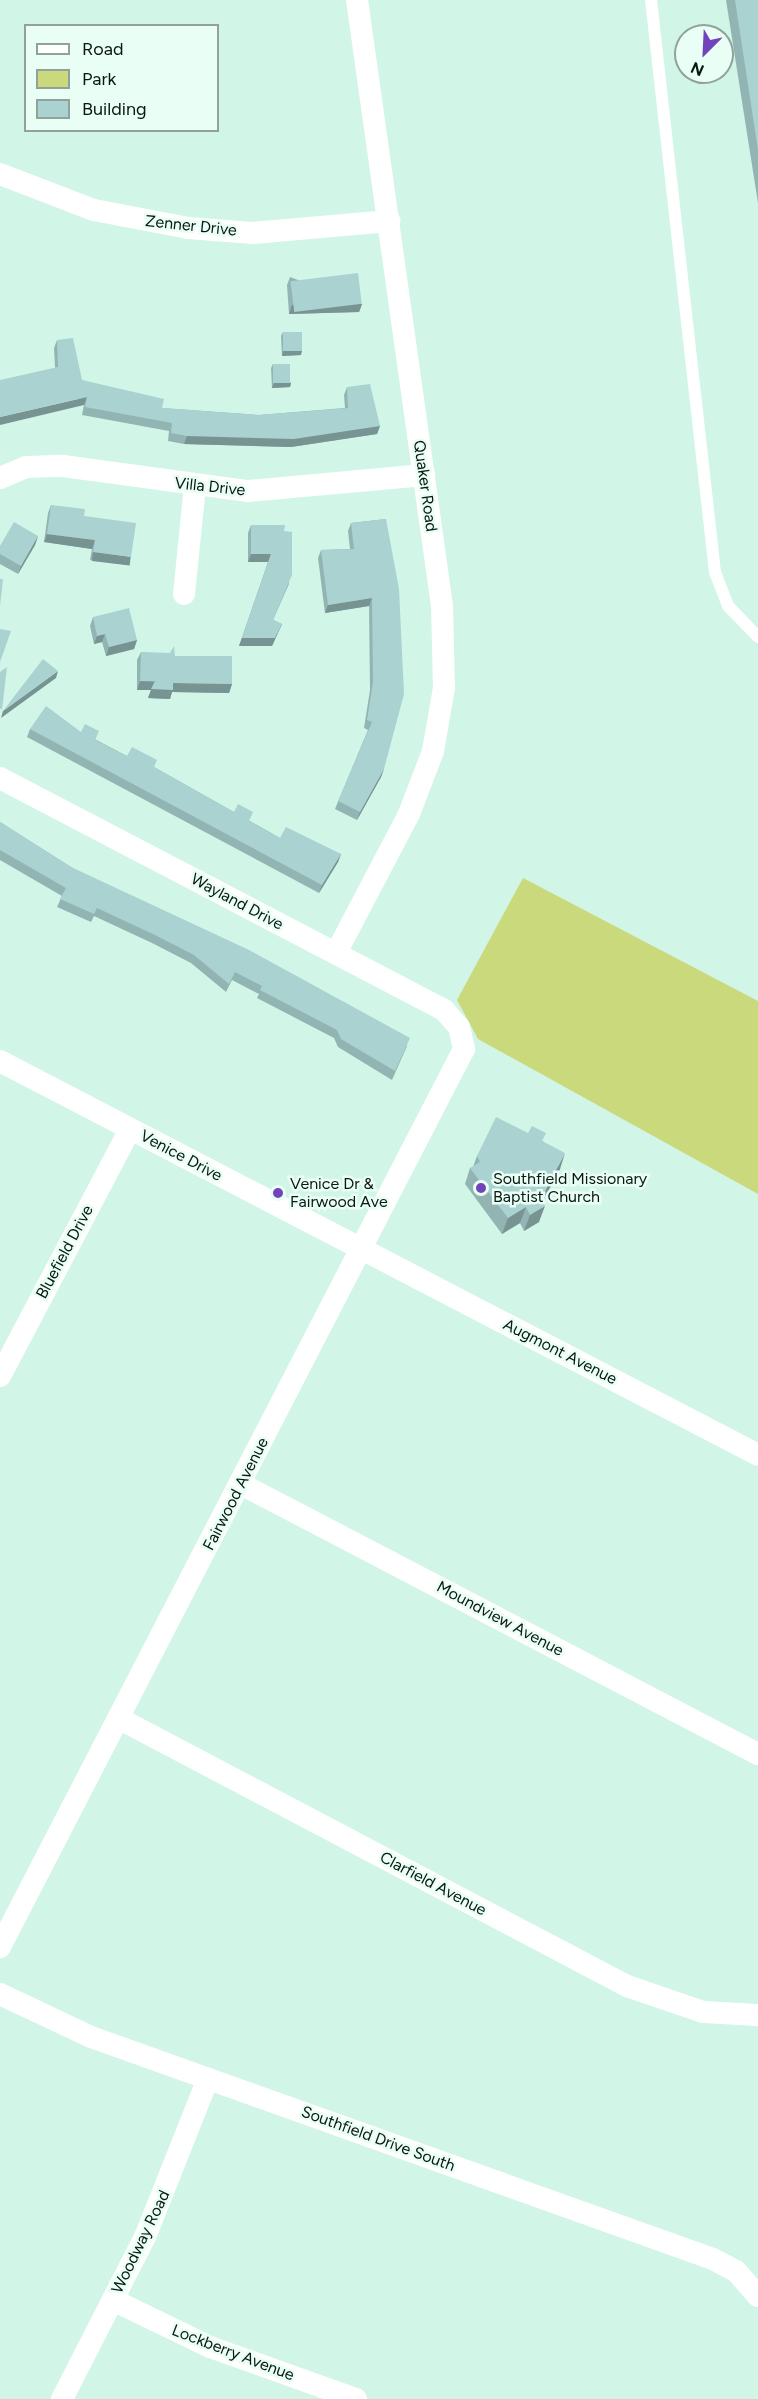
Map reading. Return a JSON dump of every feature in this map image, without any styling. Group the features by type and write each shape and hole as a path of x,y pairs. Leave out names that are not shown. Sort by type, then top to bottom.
{"street":[{"name":"Quaker Road","path":"336,953 409,814 440,722 442,606 357,0"},
{"name":"Zenner Drive","path":"0,174 94,210 188,228 253,233 389,221"},
{"name":"Villa Drive","path":"0,478 26,467 63,466 195,486 303,489 424,475"},
{"path":"184,594 195,486"},
{"name":"Wayland Drive","path":"0,778 444,1010 464,1038"},
{"name":"Fairwood Avenue","path":"0,1947 455,1070 464,1038"},
{"name":"Venice Drive","path":"0,1061 362,1251"},
{"name":"Bluefield Drive","path":"0,1376 130,1129"},
{"name":"Augmont Avenue","path":"362,1251 758,1455"},
{"name":"Moundview Avenue","path":"242,1484 758,1754"},
{"name":"Clarfield Avenue","path":"120,1719 627,1986 703,2012 758,2015"},
{"name":"Southfield Drive South","path":"0,1994 91,2037 713,2259 756,2292"},
{"name":"Woodway Road","path":"62,2399 172,2177 208,2079"},
{"name":"Lockberry Avenue","path":"113,2300 210,2347 324,2394 356,2399"}],"lane":[{"path":"651,0 715,572 728,606 758,637"}],"green space":[{"path":"523,878 758,1001 758,1194 478,1039 457,1000"}],"building":[{"path":"735,0 758,0 758,150"},
{"path":"358,273 362,304 294,312 291,281"},
{"path":"283,332 302,332 302,351 283,351"},
{"path":"73,338 82,380 164,399 162,408 259,415 348,408 347,387 370,384 380,426 294,439 187,436 171,433 172,423 85,407 87,397 0,417 0,380 58,367 57,340"},
{"path":"273,364 290,364 290,383 273,383"},
{"path":"51,505 85,509 84,516 136,523 131,557 93,552 95,540 47,534"},
{"path":"386,519 399,589 404,694 384,769 360,812 338,801 372,722 367,720 373,682 372,598 328,605 321,550 354,549 351,523"},
{"path":"14,522 38,536 21,566 0,554 0,546"},
{"path":"251,525 285,525 284,531 292,532 292,575 273,620 282,624 275,638 242,638 271,554 251,554"},
{"path":"0,579 3,579 0,606"},
{"path":"129,608 137,640 109,647 105,634 97,636 93,617"},
{"path":"0,629 11,631 0,662"},
{"path":"174,646 175,656 232,656 232,684 173,683 173,690 151,689 155,681 140,681 141,652 170,653"},
{"path":"43,659 58,671 3,711"},
{"path":"7,667 2,710 0,708 0,672"},
{"path":"46,706 81,732 85,724 99,731 95,740 127,756 132,747 157,760 154,767 234,812 238,804 253,812 249,821 280,838 286,827 341,854 322,885 30,729"},
{"path":"0,822 71,867 249,950 410,1038 395,1071 341,1039 337,1030 260,990 262,986 235,972 229,984 194,955 155,935 97,908 94,914 60,899 66,888 0,850"},
{"path":"496,1117 528,1133 532,1126 546,1133 542,1141 565,1153 541,1199 545,1206 530,1215 526,1207 508,1218 470,1168 480,1162 477,1156"}],"place":[{"name":"Southfield Missionary Baptist Church","path":"481,1188"},
{"name":"Venice Dr & Fairwood Ave","path":"278,1193"}]}
